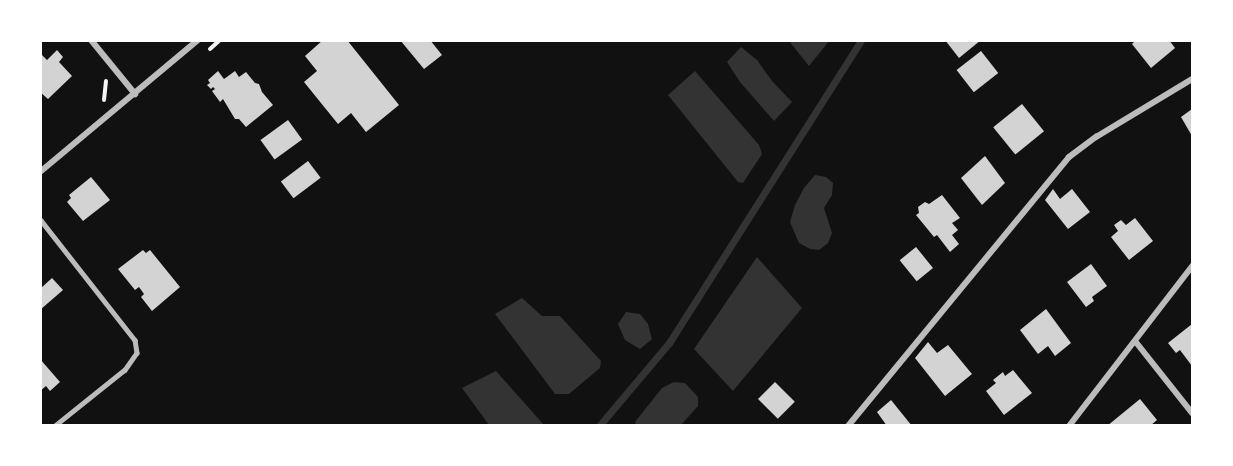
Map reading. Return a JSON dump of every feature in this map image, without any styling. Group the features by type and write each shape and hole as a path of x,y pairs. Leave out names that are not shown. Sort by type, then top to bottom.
{"street":[{"path":"91,40 135,94"},
{"path":"40,172 198,40"},
{"path":"848,426 1069,157 1096,137 1192,79"},
{"path":"1069,426 1192,266"},
{"path":"1135,341 1192,413"}],"lane":[{"path":"40,219 135,340 136,353 125,370 55,426"}],"path":[{"path":"100,72 106,80 106,91 102,103 96,110 104,119"}],"shaded area":[{"path":"789,40 830,40 809,66 789,41"},
{"path":"741,47 757,60 772,81 792,102 774,121 740,82 727,62"},
{"path":"695,71 759,145 762,154 743,183 738,182 668,95"},
{"path":"815,175 826,177 833,183 832,195 824,208 832,233 828,243 819,250 810,249 799,243 790,222 795,205 804,188"},
{"path":"757,257 802,308 733,391 694,349"},
{"path":"522,298 542,316 560,316 601,361 600,368 569,394 555,394 495,314"},
{"path":"626,312 640,314 648,324 652,339 640,349 625,340 618,324"},
{"path":"496,371 544,425 489,425 462,388"},
{"path":"674,382 685,383 698,397 698,406 681,425 636,425 635,422 662,388"}],"building":[{"path":"323,40 347,40 399,105 366,132 351,113 338,124 304,82 317,71 305,56"},
{"path":"400,40 430,40 442,55 424,69"},
{"path":"945,40 981,40 959,58"},
{"path":"1136,40 1169,40 1175,48 1151,68 1132,44"},
{"path":"57,50 63,57 59,62 72,76 48,99 40,92 40,53 47,60"},
{"path":"981,51 998,73 974,92 957,70"},
{"path":"218,71 224,79 235,71 239,77 246,72 255,83 259,84 262,92 273,105 246,127 239,119 235,119 223,99 220,102 212,91 215,89 207,85 210,83 208,80"},
{"path":"1022,104 1044,131 1015,154 993,127"},
{"path":"1192,109 1192,136 1181,117"},
{"path":"288,120 302,139 275,159 260,140"},
{"path":"985,156 1005,183 982,205 961,178"},
{"path":"308,161 321,178 293,198 281,181"},
{"path":"91,177 110,200 83,221 67,202 71,198 69,195"},
{"path":"1053,189 1060,199 1072,189 1090,212 1068,229 1045,200"},
{"path":"942,195 960,218 952,223 958,230 952,235 959,244 950,252 937,235 934,237 916,215 919,213 918,207 925,202 929,204"},
{"path":"1135,218 1153,241 1129,260 1111,237 1118,231 1114,225 1121,220 1126,225"},
{"path":"916,247 933,268 917,281 900,260"},
{"path":"143,250 146,253 150,250 180,287 152,311 141,297 144,294 139,287 135,290 118,269"},
{"path":"1091,264 1107,286 1092,297 1094,301 1086,307 1067,282"},
{"path":"52,278 63,290 40,310 40,289"},
{"path":"1046,309 1071,343 1055,356 1048,346 1038,354 1020,330"},
{"path":"1192,324 1192,366 1180,350 1176,353 1168,343"},
{"path":"928,342 937,353 948,345 972,374 945,396 915,358"},
{"path":"40,359 60,382 50,391 46,386 40,391"},
{"path":"1013,370 1032,393 1004,415 986,391 996,383 993,380 1003,372 1005,376"},
{"path":"775,382 795,402 778,419 758,399"},
{"path":"1140,399 1157,420 1150,426 1107,426"},
{"path":"891,400 912,426 887,426 877,412"}],"waterway":[{"path":"599,426 669,343 861,40"}]}
